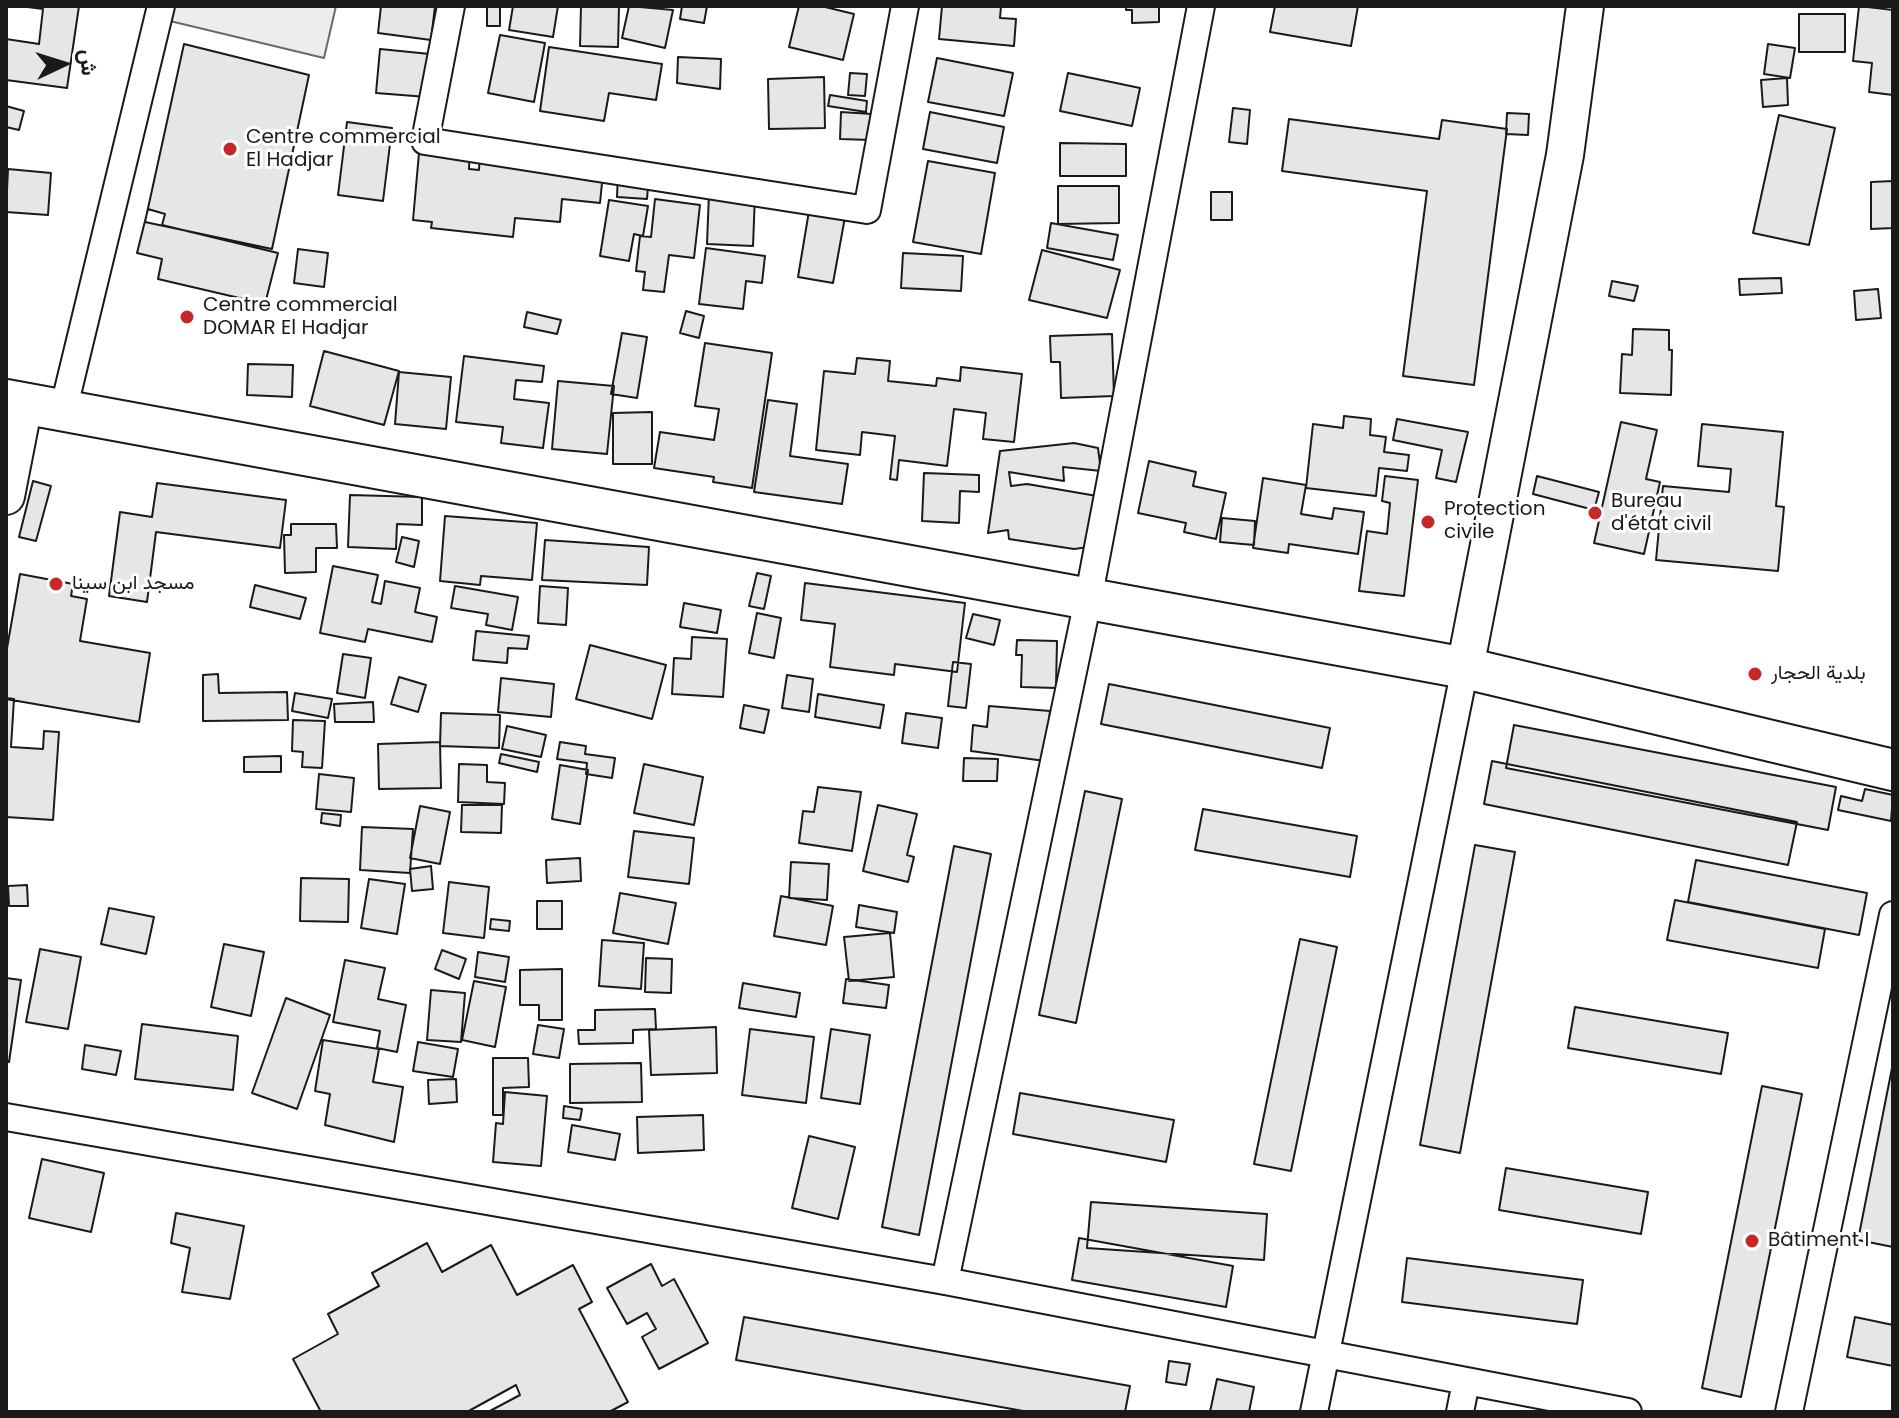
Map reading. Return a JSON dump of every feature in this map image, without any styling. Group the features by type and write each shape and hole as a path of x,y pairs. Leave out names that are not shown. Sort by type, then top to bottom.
{"main road":[{"path":"1465,668 1565,155 1585,6"},
{"path":"6,496 15,402 1465,668 1891,760"}],"street":[{"path":"63,411 161,6"},
{"path":"451,6 425,141 867,210 905,6"},
{"path":"945,1281 1088,600 1201,6"},
{"path":"1314,1412 1465,668"},
{"path":"1789,1412 1893,915"},
{"path":"6,1117 945,1281 1628,1412"},
{"path":"1460,1412 1466,1382"}],"shaded area":[{"path":"174,6 336,6 324,58 170,21"}],"building":[{"path":"20,6 79,6 67,88 6,80 6,39 39,44 43,9"},
{"path":"381,6 435,6 431,40 378,33"},
{"path":"487,6 500,6 500,26 487,26"},
{"path":"513,6 558,6 553,37 509,30"},
{"path":"581,6 619,6 618,47 580,46"},
{"path":"629,6 673,10 665,48 622,38"},
{"path":"682,6 707,6 704,23 680,19"},
{"path":"799,6 821,6 854,14 843,60 789,47"},
{"path":"942,6 1001,6 1000,18 1016,19 1014,46 939,39"},
{"path":"1126,6 1159,6 1159,22 1132,23 1132,10 1126,10"},
{"path":"1275,6 1358,6 1351,46 1270,32"},
{"path":"1859,6 1893,10 1893,95 1869,92 1872,63 1853,61"},
{"path":"1799,14 1845,14 1845,52 1799,52"},
{"path":"500,35 545,43 534,102 488,93"},
{"path":"184,44 309,75 272,249 145,222"},
{"path":"1768,44 1795,48 1790,78 1764,74"},
{"path":"549,47 662,64 656,100 609,93 604,121 540,111"},
{"path":"380,49 430,54 427,97 376,93"},
{"path":"678,57 721,59 720,89 677,83"},
{"path":"937,58 1013,73 1004,116 928,102"},
{"path":"850,73 867,74 865,96 848,95"},
{"path":"1068,73 1140,88 1132,126 1060,111"},
{"path":"824,77 825,128 769,129 768,79"},
{"path":"1787,78 1788,105 1763,107 1761,80"},
{"path":"830,95 867,101 866,112 828,106"},
{"path":"6,106 24,111 19,130 6,127"},
{"path":"1233,108 1250,110 1247,144 1229,142"},
{"path":"841,112 872,114 871,140 840,139"},
{"path":"930,112 1004,127 997,163 923,149"},
{"path":"1507,113 1529,114 1528,135 1506,134"},
{"path":"1779,115 1835,128 1809,245 1753,233"},
{"path":"1289,119 1439,139 1442,120 1507,129 1474,385 1403,376 1427,191 1282,171"},
{"path":"347,122 392,128 383,201 338,195"},
{"path":"420,142 470,147 469,169 479,170 480,151 604,163 600,203 562,199 560,222 515,218 513,237 431,228 432,222 413,220"},
{"path":"1060,143 1126,144 1126,176 1060,176"},
{"path":"928,161 995,173 981,254 913,242"},
{"path":"8,169 51,173 48,215 6,212"},
{"path":"618,173 649,175 647,199 617,197"},
{"path":"1893,181 1893,228 1871,229 1871,182"},
{"path":"1058,186 1119,186 1119,223 1058,224"},
{"path":"1211,192 1232,192 1232,220 1211,220"},
{"path":"709,193 755,195 753,246 707,244"},
{"path":"655,199 700,205 694,258 669,255 664,292 643,290 645,272 636,271 640,236 651,237"},
{"path":"609,200 648,206 643,236 634,234 629,261 600,256"},
{"path":"148,209 165,214 162,225 278,253 265,304 158,279 162,259 137,253"},
{"path":"809,211 845,217 833,283 798,277"},
{"path":"1051,223 1118,235 1113,260 1047,248"},
{"path":"706,248 765,256 762,283 746,281 743,309 699,304"},
{"path":"298,249 328,253 324,287 294,283"},
{"path":"1042,250 1120,270 1107,318 1029,300"},
{"path":"903,253 963,256 961,291 901,288"},
{"path":"1781,278 1782,293 1740,295 1739,279"},
{"path":"1612,281 1638,286 1634,301 1609,296"},
{"path":"1878,289 1881,318 1856,320 1854,291"},
{"path":"686,311 704,316 699,338 680,333"},
{"path":"527,312 561,320 557,334 524,327"},
{"path":"1633,329 1669,330 1671,395 1620,393 1622,354 1632,355"},
{"path":"622,333 647,337 637,398 611,394"},
{"path":"1112,334 1114,396 1061,398 1060,362 1051,362 1050,336"},
{"path":"705,343 772,353 752,488 713,482 714,477 654,468 660,432 714,440 719,409 695,406"},
{"path":"324,351 399,371 384,425 310,406"},
{"path":"464,356 544,366 542,382 516,380 514,399 549,403 543,448 501,443 503,427 456,422"},
{"path":"857,358 890,361 888,381 936,386 937,378 960,381 961,367 1022,374 1014,442 983,439 986,413 954,409 947,466 899,460 897,480 890,479 895,436 862,432 860,455 816,450 824,371 855,374"},
{"path":"248,364 293,365 292,397 247,395"},
{"path":"399,372 451,377 446,429 395,424"},
{"path":"558,381 614,386 607,454 552,449"},
{"path":"768,400 797,404 790,456 848,464 842,504 754,492"},
{"path":"652,412 652,464 613,464 613,413"},
{"path":"1344,416 1371,419 1370,435 1386,437 1384,452 1409,455 1407,471 1379,468 1376,496 1306,488 1313,424 1343,428"},
{"path":"1397,419 1468,432 1456,482 1436,478 1442,450 1393,440"},
{"path":"1621,422 1657,430 1646,479 1660,482 1644,554 1594,543"},
{"path":"1702,424 1783,432 1776,506 1784,507 1778,571 1656,560 1663,486 1729,492 1731,469 1698,466"},
{"path":"1074,443 1098,448 1101,471 1063,467 1064,481 1009,472 1011,486 1027,484 1097,496 1089,547 1074,549 1009,539 1008,530 988,533 1000,451"},
{"path":"1149,461 1196,472 1193,486 1226,493 1216,539 1184,532 1186,523 1138,513"},
{"path":"924,473 979,475 979,492 960,491 959,523 922,521"},
{"path":"1385,476 1418,480 1404,596 1359,591 1367,531 1387,534 1390,503 1382,501"},
{"path":"1537,476 1599,492 1594,510 1533,494"},
{"path":"1263,478 1306,485 1301,514 1332,519 1334,508 1364,512 1358,554 1289,544 1288,553 1253,548"},
{"path":"33,481 51,486 36,541 19,537"},
{"path":"157,483 286,500 280,548 156,532 147,602 109,596 120,512 152,517"},
{"path":"350,495 422,497 422,525 397,524 396,549 348,547"},
{"path":"445,516 537,523 532,580 481,576 480,585 440,581"},
{"path":"1222,518 1255,521 1254,545 1220,542"},
{"path":"291,524 336,524 337,548 316,548 316,572 285,573 284,535 291,535"},
{"path":"402,537 419,541 414,567 396,562"},
{"path":"545,540 649,547 647,585 542,580"},
{"path":"333,566 378,575 372,602 381,604 385,581 420,588 415,612 437,617 432,642 368,629 365,642 320,633"},
{"path":"757,573 771,576 764,609 749,606"},
{"path":"20,574 73,584 71,596 87,599 80,641 150,653 139,722 6,699 6,654"},
{"path":"805,583 965,603 957,672 895,664 894,675 830,667 835,624 801,620"},
{"path":"255,585 306,598 300,619 250,607"},
{"path":"455,586 518,597 512,630 486,625 488,614 451,608"},
{"path":"540,586 568,588 566,625 538,623"},
{"path":"684,603 721,610 717,633 680,627"},
{"path":"757,613 781,618 774,658 749,653"},
{"path":"973,614 1000,620 994,645 966,638"},
{"path":"476,631 529,636 527,649 508,648 507,663 473,660"},
{"path":"692,637 727,639 723,697 672,694 674,658 691,659"},
{"path":"1017,640 1057,641 1056,688 1021,687 1022,655 1016,655"},
{"path":"590,645 666,665 652,719 576,699"},
{"path":"343,654 371,658 365,698 337,693"},
{"path":"953,662 971,664 966,708 948,706"},
{"path":"218,674 219,693 287,692 288,720 203,721 203,675"},
{"path":"787,675 813,679 809,712 782,708"},
{"path":"399,677 426,685 418,712 391,704"},
{"path":"501,678 554,684 551,717 498,712"},
{"path":"1109,684 1330,728 1322,768 1101,724"},
{"path":"295,693 332,699 328,718 292,711"},
{"path":"818,694 884,705 880,728 815,717"},
{"path":"6,698 14,699 11,747 43,749 44,731 59,732 53,820 6,817"},
{"path":"373,702 374,722 335,722 334,704"},
{"path":"744,705 769,710 764,733 740,728"},
{"path":"989,706 1050,711 1045,761 971,751 973,725 987,727"},
{"path":"441,713 500,715 499,748 440,746"},
{"path":"906,713 942,718 938,748 902,743"},
{"path":"293,720 325,721 322,768 302,767 303,752 292,751"},
{"path":"1514,725 1836,787 1828,830 1506,768"},
{"path":"507,726 546,735 541,757 502,749"},
{"path":"440,742 441,788 379,789 378,744"},
{"path":"560,742 586,746 585,754 615,758 612,778 586,774 587,763 557,759"},
{"path":"501,754 539,762 537,772 499,763"},
{"path":"281,756 281,772 244,772 244,757"},
{"path":"964,758 998,759 997,781 963,781"},
{"path":"1492,761 1797,822 1788,865 1484,804"},
{"path":"459,764 487,765 487,782 505,783 504,804 458,802"},
{"path":"644,764 703,777 694,825 634,813"},
{"path":"560,765 588,770 580,824 552,819"},
{"path":"319,774 354,778 351,812 316,809"},
{"path":"818,787 861,792 852,851 799,843 803,811 814,812"},
{"path":"1865,789 1893,795 1891,821 1838,810 1841,796 1862,801"},
{"path":"1085,791 1122,799 1076,1023 1039,1015"},
{"path":"462,805 502,805 501,833 461,832"},
{"path":"878,805 917,814 907,855 914,857 908,882 863,871"},
{"path":"420,806 450,812 440,864 410,858"},
{"path":"1203,809 1357,836 1350,877 1195,850"},
{"path":"322,813 341,815 340,826 321,823"},
{"path":"362,827 413,829 410,873 360,870"},
{"path":"634,831 694,838 689,884 628,877"},
{"path":"1475,845 1515,852 1460,1153 1420,1145"},
{"path":"954,846 991,854 919,1235 882,1227"},
{"path":"580,858 581,881 547,883 546,860"},
{"path":"1696,860 1867,893 1859,935 1688,902"},
{"path":"791,862 829,864 827,900 789,898"},
{"path":"431,866 433,889 412,891 410,869"},
{"path":"301,878 349,879 348,922 300,921"},
{"path":"369,879 405,884 397,934 361,928"},
{"path":"449,882 489,887 484,938 443,933"},
{"path":"27,885 28,906 9,906 8,886"},
{"path":"620,893 676,903 668,944 613,933"},
{"path":"781,896 833,906 826,945 774,936"},
{"path":"1675,900 1825,929 1818,968 1667,940"},
{"path":"537,901 562,901 562,929 537,929"},
{"path":"859,905 897,912 894,933 856,927"},
{"path":"109,908 154,917 146,954 101,944"},
{"path":"491,919 510,921 509,931 490,929"},
{"path":"890,933 894,977 849,981 844,937"},
{"path":"1300,939 1337,947 1291,1171 1254,1164"},
{"path":"602,940 644,943 641,989 599,986"},
{"path":"224,944 264,952 251,1016 211,1007"},
{"path":"40,949 81,957 68,1029 26,1022"},
{"path":"442,950 466,959 459,979 435,969"},
{"path":"478,952 509,957 505,982 475,977"},
{"path":"646,958 672,959 671,993 645,992"},
{"path":"345,960 385,968 378,999 406,1005 397,1052 377,1048 380,1031 333,1022"},
{"path":"562,969 562,1020 539,1020 539,1005 520,1005 520,970"},
{"path":"6,978 21,980 9,1062 6,1061"},
{"path":"846,979 889,985 886,1008 843,1003"},
{"path":"474,981 506,987 495,1047 462,1040"},
{"path":"743,983 800,993 796,1017 739,1008"},
{"path":"431,990 465,993 461,1042 427,1040"},
{"path":"286,998 330,1015 297,1109 252,1093"},
{"path":"1575,1007 1728,1033 1721,1074 1568,1048"},
{"path":"655,1009 656,1029 633,1030 633,1043 579,1044 578,1030 595,1030 595,1010"},
{"path":"142,1024 238,1036 233,1090 135,1079"},
{"path":"538,1025 564,1029 559,1058 533,1054"},
{"path":"716,1027 717,1073 651,1075 649,1030"},
{"path":"750,1029 814,1037 806,1103 742,1095"},
{"path":"831,1029 870,1035 860,1104 821,1098"},
{"path":"323,1040 379,1049 373,1082 403,1087 394,1142 325,1125 330,1094 315,1091"},
{"path":"418,1042 458,1049 453,1077 413,1071"},
{"path":"85,1045 121,1051 116,1075 82,1069"},
{"path":"493,1058 528,1058 529,1087 503,1088 503,1115 493,1115"},
{"path":"641,1063 642,1102 570,1103 570,1064"},
{"path":"1893,1063 1893,1247 1858,1240"},
{"path":"456,1079 457,1102 429,1104 428,1080"},
{"name":"Bâtiment I","path":"1762,1086 1802,1094 1741,1397 1702,1388"},
{"path":"505,1092 547,1096 541,1166 493,1162 496,1123 503,1124"},
{"path":"1020,1093 1174,1120 1166,1162 1013,1134"},
{"path":"564,1106 582,1109 580,1120 563,1118"},
{"path":"703,1115 704,1150 638,1153 637,1117"},
{"path":"572,1125 620,1134 615,1160 568,1152"},
{"path":"809,1136 855,1147 838,1219 792,1208"},
{"path":"42,1159 104,1173 91,1232 29,1218"},
{"path":"1506,1168 1648,1192 1641,1234 1499,1210"},
{"path":"1091,1202 1267,1214 1264,1260 1087,1248"},
{"path":"176,1213 244,1226 230,1299 182,1292 190,1248 171,1243"},
{"path":"1079,1238 1233,1266 1226,1307 1072,1280"},
{"path":"427,1243 442,1272 491,1245 517,1295 573,1265 592,1302 579,1309 628,1402 609,1412 488,1412 520,1395 516,1385 467,1412 321,1412 293,1359 338,1334 328,1314 379,1286 372,1273"},
{"path":"1407,1258 1583,1280 1577,1324 1402,1302"},
{"path":"651,1264 662,1286 674,1279 708,1343 659,1369 642,1337 656,1329 647,1313 627,1324 607,1288"},
{"path":"744,1317 1130,1386 1125,1412 1029,1412 736,1360"},
{"path":"1855,1317 1893,1325 1893,1366 1847,1357"},
{"path":"1169,1361 1190,1364 1186,1385 1166,1382"},
{"path":"1217,1379 1254,1387 1249,1412 1210,1412"}],"place":[{"name":"Centre commercial El Hadjar","path":"230,149"},
{"name":"Centre commercial DOMAR El Hadjar","path":"187,317"},
{"name":"Bureau d'état civil","path":"1595,513"},
{"name":"Protection civile","path":"1428,522"},
{"name":"مسجد ابن سينا","path":"56,584"},
{"name":"بلدية الحجار","path":"1755,674"},
{"name":"Bâtiment I","path":"1752,1241"}]}
